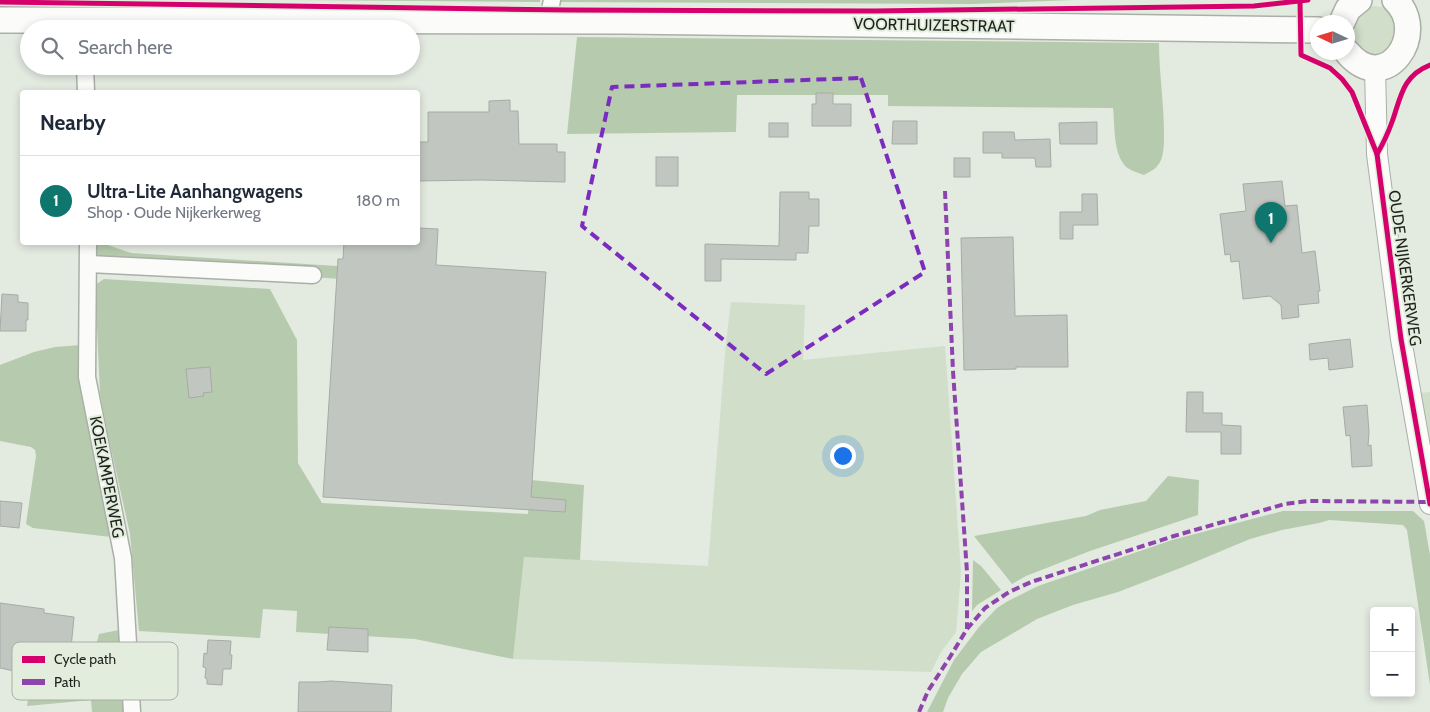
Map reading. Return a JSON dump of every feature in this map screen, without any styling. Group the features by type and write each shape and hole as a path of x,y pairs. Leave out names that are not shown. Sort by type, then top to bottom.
{"main road":[{"path":"1345,15 1348,9 1359,0"},
{"path":"1355,59 1360,64 1375,68 1392,65 1406,54 1422,30 1404,6 1395,0"},
{"name":"VOORTHUIZERSTRAAT","path":"240,20 551,10 1310,30"},
{"name":"VOORTHUIZERSTRAAT","path":"0,20 20,21"}],"street":[{"name":"OUDE NIJKERKERWEG","path":"1375,68 1377,154 1400,338 1430,504"},
{"path":"85,75 86,90"},
{"name":"KOEKAMPERWEG","path":"88,245 87,377 123,558 128,642"},
{"path":"89,264 313,275"}],"highlighted area":[{"path":"861,78 925,272 766,374 582,226 612,87"}],"green space":[{"path":"295,0 540,0 540,2"},
{"path":"559,0 1073,0 972,4 558,2"},
{"path":"1373,6 1388,8 1404,31 1385,56 1365,54 1355,42 1355,20 1366,9"},
{"path":"577,37 1159,43 1164,122 1163,154 1158,166 1144,175 1127,167 1123,163 1118,151 1113,108 888,106 888,95 737,95 736,132 567,134"},
{"path":"95,245 108,245 131,253 337,266 341,279 94,262"},
{"path":"104,279 270,289 297,340 298,463 322,503 528,514 531,480 584,485 580,560 524,557 513,659 415,639 296,632 297,611 263,609 260,638 139,631 130,534 100,393 95,285"},
{"path":"731,302 805,305 803,360 945,346 961,572 956,632 941,652 931,672 513,659 524,557 708,566 726,342"},
{"path":"81,345 111,537 33,528 26,524 36,456 35,450 31,447 0,441 0,365 34,352 55,347"},
{"path":"1430,392 1430,457 1420,393"},
{"path":"1168,476 1199,480 1198,515 1090,551 1026,576 1012,584 974,536 1086,516 1100,510 1146,501"},
{"path":"1283,511 1413,511 1424,521 1430,555 1430,685 1407,530 1403,525 1329,520 1250,539 1118,592 1073,605 1037,619 981,652 962,674 948,698 943,712 927,712 954,660 979,627 997,608 1008,601 1038,586 1172,540"},
{"path":"973,560 981,566 1001,590 977,605 972,611"},
{"path":"119,630 120,642 97,642 99,634"},
{"path":"28,700 91,700 27,706"},
{"path":"91,700 123,700 124,712 92,712"}],"building":[{"path":"816,93 833,93 833,104 851,104 851,126 812,126 812,104 816,104"},
{"path":"510,100 510,111 518,111 519,144 557,144 557,152 565,152 565,182 420,181 420,142 428,142 428,112 489,112 489,101"},
{"path":"893,121 917,121 917,144 892,144"},
{"path":"1097,122 1097,144 1060,144 1059,123"},
{"path":"769,123 788,123 788,137 769,137"},
{"path":"983,132 1014,132 1015,140 1050,139 1051,167 1036,167 1035,158 1002,158 1002,153 983,153"},
{"path":"656,157 678,157 678,186 656,186"},
{"path":"954,158 970,158 970,177 954,177"},
{"path":"1282,181 1285,206 1297,205 1302,253 1315,251 1320,291 1318,291 1319,303 1298,305 1299,317 1282,319 1281,305 1270,296 1243,299 1239,261 1231,262 1230,254 1225,255 1220,214 1246,211 1243,184"},
{"path":"780,192 809,192 809,199 819,199 819,226 809,226 808,253 796,253 796,260 721,259 721,281 705,281 705,244 779,246"},
{"path":"1082,194 1097,194 1098,225 1073,225 1073,239 1060,239 1060,212 1082,212"},
{"path":"420,228 438,229 436,265 546,272 531,497 566,500 565,512 323,497 338,259 343,259 344,245 420,245"},
{"path":"1013,237 1015,316 1067,315 1068,367 964,370 961,238"},
{"path":"2,294 18,295 18,302 28,303 26,331 0,331"},
{"path":"1350,339 1353,367 1329,370 1328,358 1310,360 1309,344"},
{"path":"210,367 212,392 203,393 204,396 189,398 186,369"},
{"path":"1187,392 1203,392 1203,413 1222,413 1222,425 1241,426 1241,454 1221,454 1221,432 1186,432"},
{"path":"1367,405 1368,446 1371,445 1372,466 1352,467 1350,435 1346,436 1343,407"},
{"path":"0,501 22,503 19,528 0,526"},
{"path":"0,603 44,609 44,613 74,617 72,642 12,642 12,671 0,668"},
{"path":"329,627 368,629 368,652 327,650"},
{"path":"208,640 231,641 231,669 223,669 222,685 207,684 207,679 205,678 206,668 203,667 204,653 207,654"},
{"path":"331,681 392,685 391,712 298,712 299,682"}],"marked path":[{"path":"945,191 953,371 967,572 967,629"},
{"path":"919,712 928,691 967,629 985,608 1009,592 1031,582 1174,536 1285,504 1309,501 1430,502"}],"cycle path":[{"path":"0,2 568,10 875,11 1254,6 1308,0"},
{"path":"1300,1 1301,55 1330,68 1352,92 1377,154 1401,339 1430,504"},
{"path":"1377,154 1389,130 1408,81 1430,65"}],"place":[{"name":"Ultra-Lite Aanhangwagens","path":"1271,243"}]}
